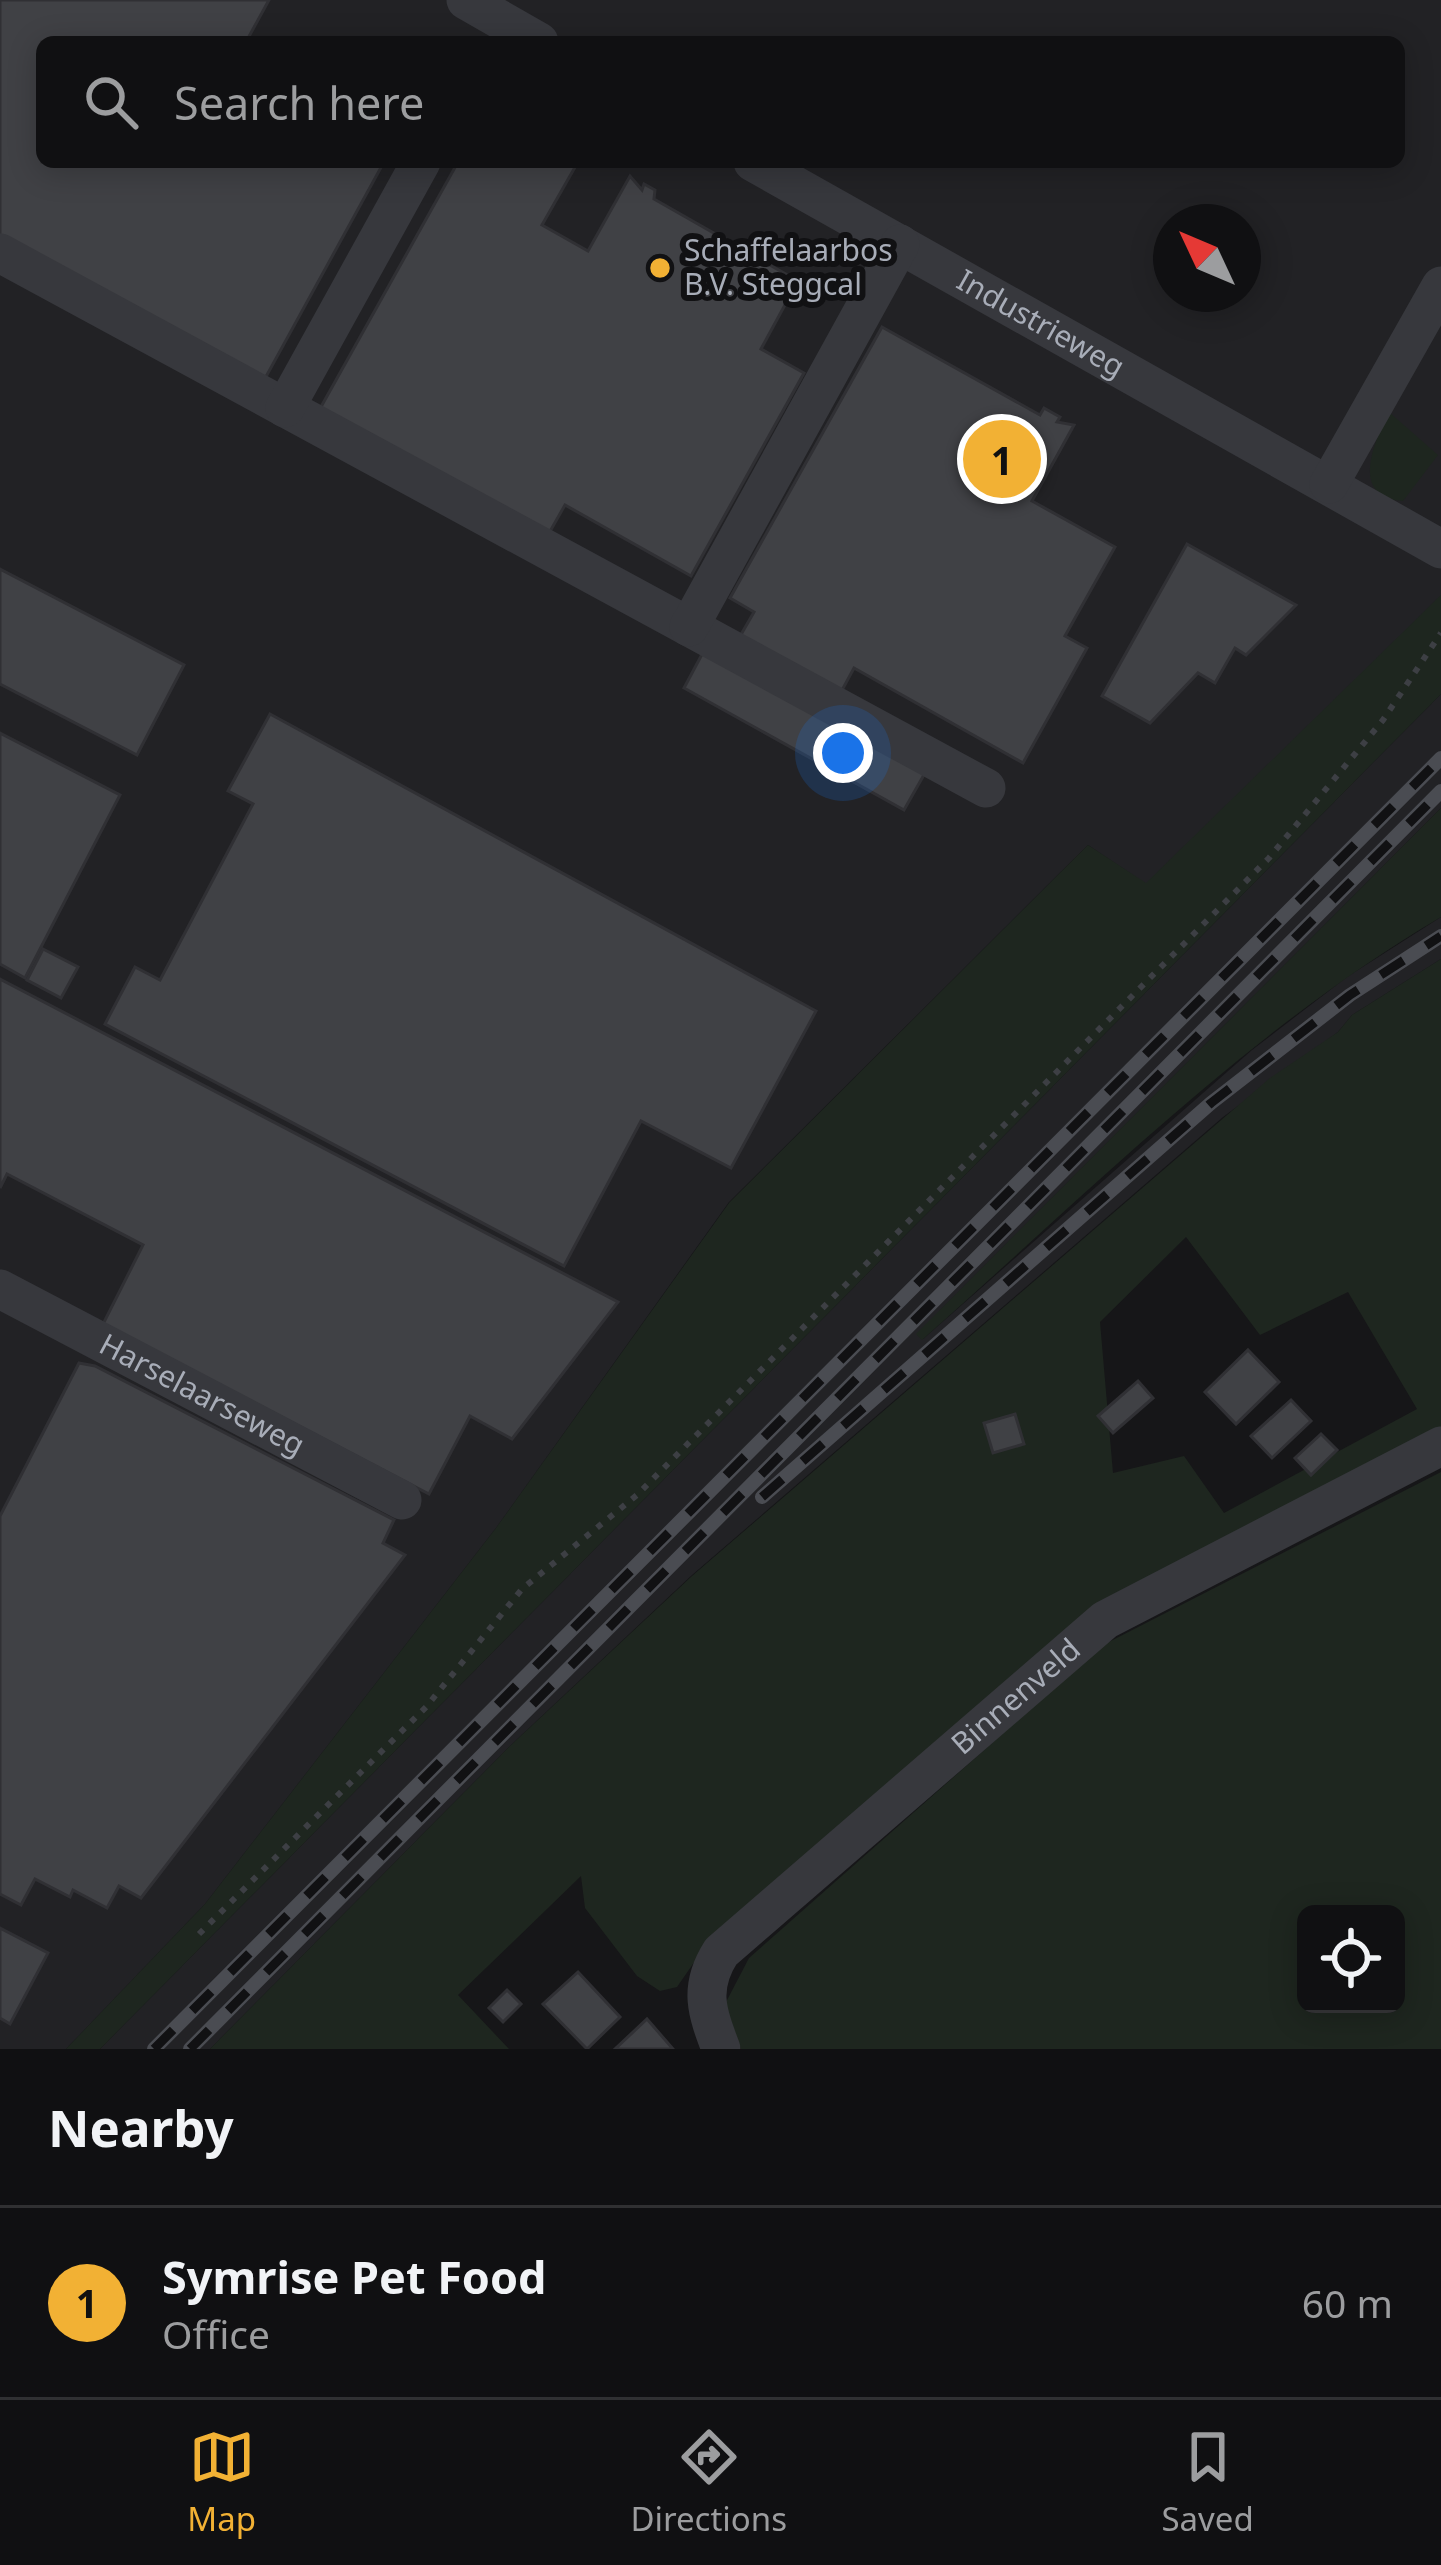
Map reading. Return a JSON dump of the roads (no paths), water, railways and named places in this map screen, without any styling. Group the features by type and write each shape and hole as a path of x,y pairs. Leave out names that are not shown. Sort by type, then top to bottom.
{"street":[{"path":"466,0 494,31"},
{"path":"285,408 419,168"},
{"name":"Industrieweg","path":"764,168 1441,549"},
{"path":"689,627 900,244"},
{"path":"0,254 986,788"},
{"path":"1329,484 1441,286"},
{"name":"Harselaarseweg","path":"0,1289 402,1500"},
{"name":"Binnenveld","path":"721,2049 704,2001 710,1968 721,1952 1105,1620 1441,1446"}],"railway":[{"path":"154,2049 1441,758"},
{"path":"190,2049 1441,791"},
{"path":"762,1497 1211,1103 1350,995 1441,936"}],"place":[{"name":"Schaffelaarbos B.V. Steggcal","path":"660,268"},
{"name":"Symrise Pet Food","path":"1002,459"}]}
